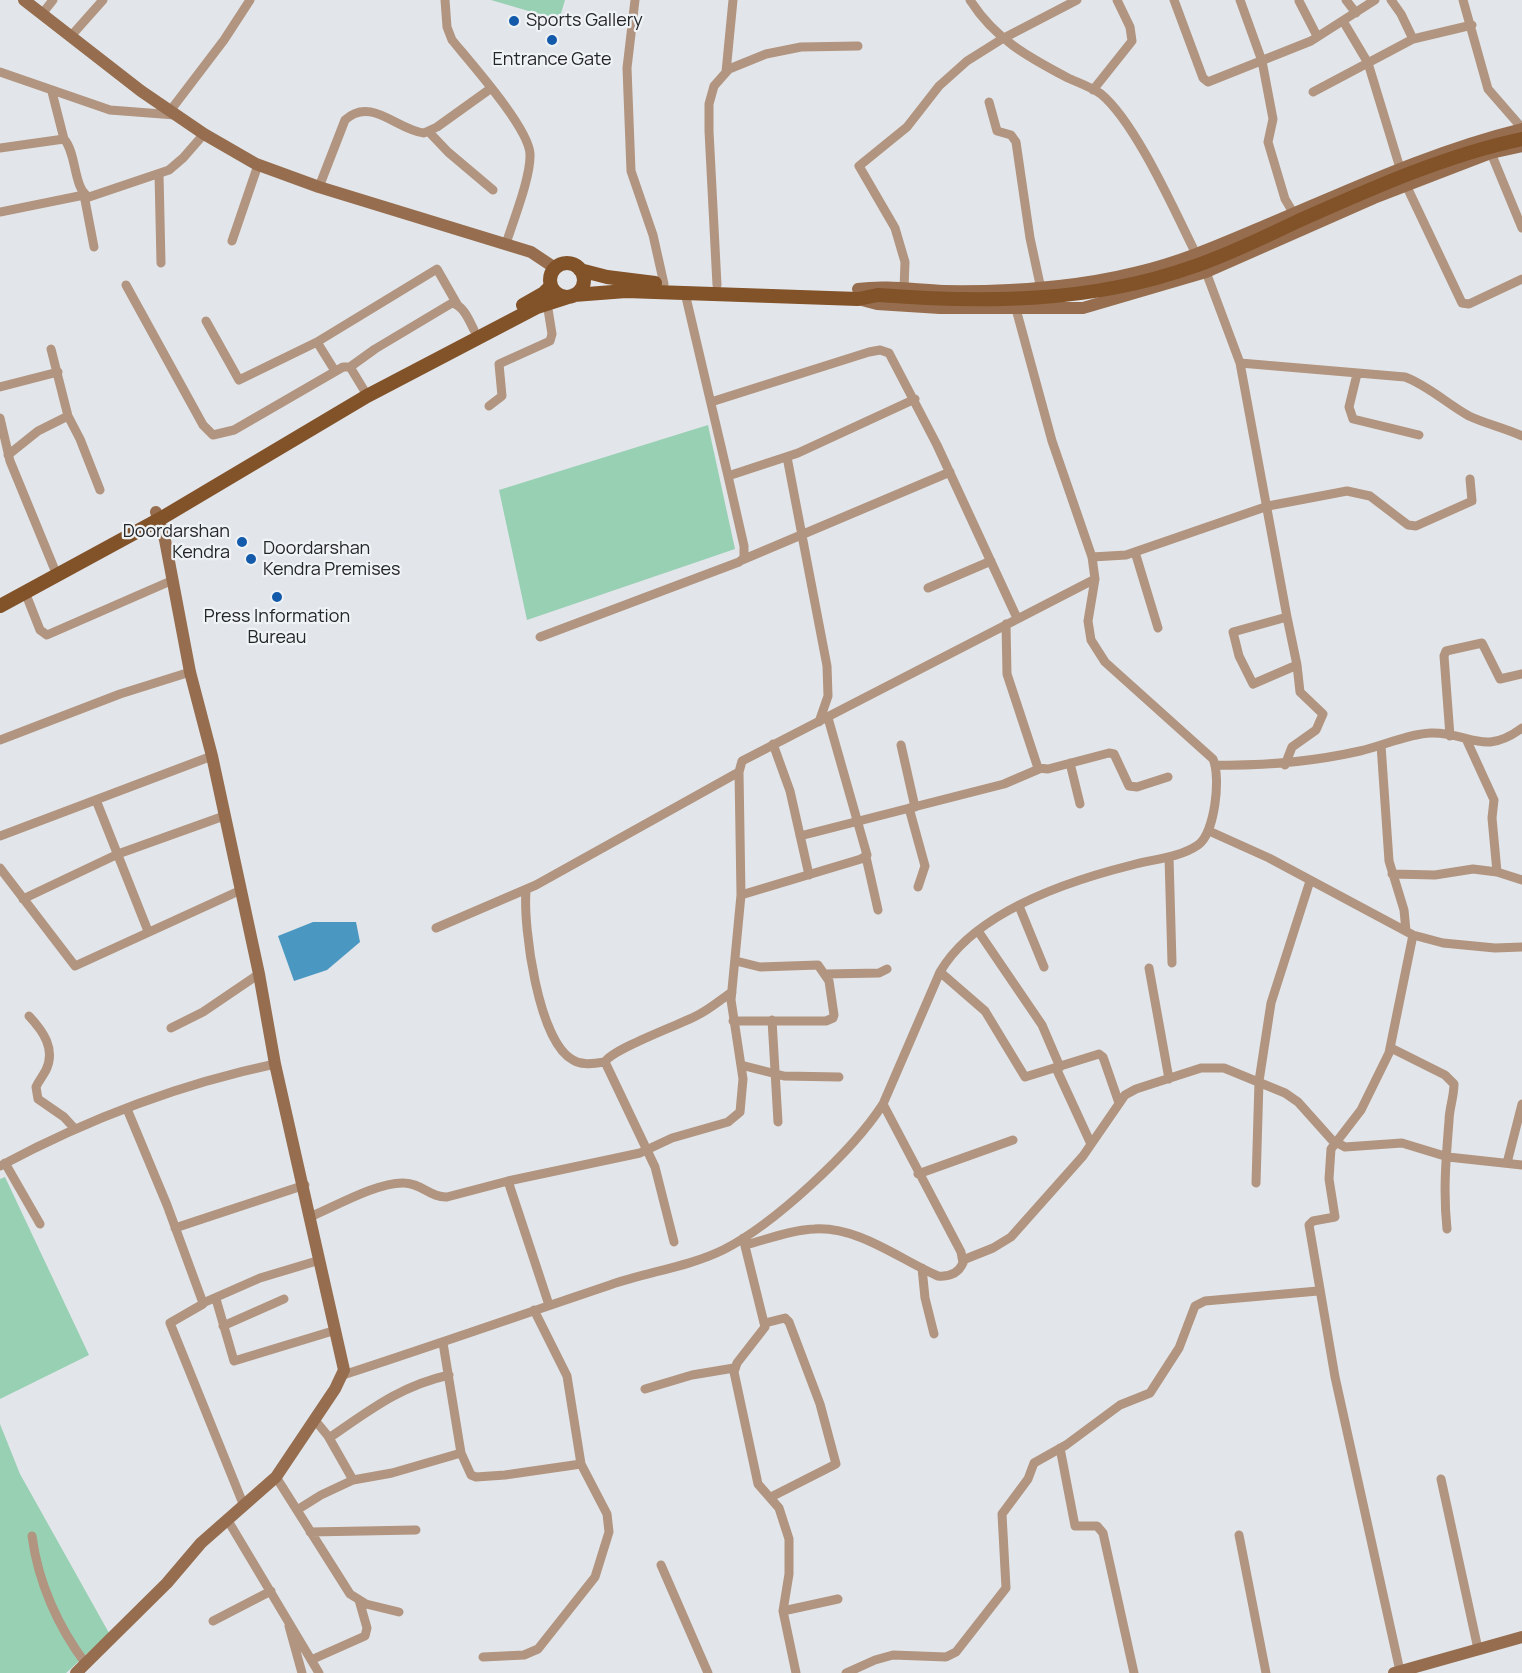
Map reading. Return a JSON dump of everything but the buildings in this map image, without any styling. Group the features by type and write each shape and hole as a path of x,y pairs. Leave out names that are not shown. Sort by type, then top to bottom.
{"main road":[{"path":"571,296 557,294 551,286 550,276 555,268 565,263 580,270 628,281 957,300 1045,298 1111,289 1205,263 1382,186 1466,154 1522,138"},
{"path":"571,296 584,281 580,270"},
{"path":"0,597 158,515 364,390 544,293 551,286"},
{"path":"0,606 367,396 547,303 571,296 620,291 858,294"}],"street":[{"path":"24,0 173,113 258,165 319,187 531,252 555,268"},
{"path":"42,14 53,0"},
{"path":"71,36 103,0"},
{"path":"173,113 250,0"},
{"path":"445,0 447,27 452,40 520,128 530,153 506,244"},
{"path":"635,0 627,68 631,171 653,236 664,284"},
{"path":"726,72 733,0"},
{"path":"970,0 984,21 1002,39 1026,57 1093,90 1107,100 1124,123 1160,183 1196,254"},
{"path":"904,289 905,262 895,228 859,166 907,127 948,77 1002,39 1077,0"},
{"path":"1093,90 1132,41 1130,27 1117,0"},
{"path":"1174,0 1207,82 1262,61 1317,36 1375,0"},
{"path":"1240,0 1262,61 1273,119 1268,142 1287,204 1294,214"},
{"path":"1346,0 1356,13"},
{"path":"1391,0 1401,14 1413,39"},
{"path":"858,294 877,286 904,289 1041,289 1140,272 1196,254 1400,168 1460,146 1522,128 1488,89 1472,25 1463,0"},
{"path":"1299,1 1317,36"},
{"path":"1343,21 1368,63 1400,168"},
{"path":"1313,92 1413,39 1472,25"},
{"path":"717,285 709,104 714,86 726,72 760,55 786,49 858,46"},
{"path":"0,72 52,92 110,110 173,113"},
{"path":"319,187 345,120 352,114 375,112 419,132 429,132 490,89"},
{"path":"52,92 64,139 70,150 84,195 94,247"},
{"path":"990,102 997,131 1011,135 1016,140 1030,238 1041,289"},
{"path":"429,132 448,152 493,190"},
{"path":"0,212 84,195 93,197 159,174 183,158 204,134"},
{"path":"0,148 64,139"},
{"path":"858,294 877,304 1016,309 1083,308 1206,272 1289,233 1406,185 1491,153 1522,146"},
{"path":"1491,153 1518,204 1522,228"},
{"path":"232,241 258,165"},
{"path":"159,174 160,262"},
{"path":"1406,185 1462,303 1469,304 1522,279"},
{"path":"206,321 238,380 317,342 437,268 474,330"},
{"path":"1206,272 1240,363 1297,665 1300,692 1323,714 1316,730 1292,747 1285,765"},
{"path":"1092,282 1097,304"},
{"path":"126,285 203,425 213,435 234,430 335,371 350,367 375,349 452,303 457,304"},
{"path":"685,293 744,546 742,560"},
{"path":"489,406 502,396 499,364 550,341 552,334 547,303"},
{"path":"745,1242 863,1132 883,1104 940,972 957,948 978,931 1019,906 1066,885 1110,870 1169,857 1197,846 1209,831 1217,785 1215,765 1209,754 1105,662 1094,648 1088,621 1095,579 1092,557 1052,441 1016,309"},
{"path":"317,342 335,371"},
{"path":"51,349 68,416 80,439 100,490"},
{"path":"711,402 885,350 894,358 915,399 1017,618"},
{"path":"1240,363 1405,377 1421,383 1441,400 1472,417 1522,436"},
{"path":"350,367 364,390"},
{"path":"0,387 58,372"},
{"path":"1357,374 1349,407 1353,419 1419,435"},
{"path":"728,476 787,457 857,428 915,399"},
{"path":"6,460 38,431 68,416"},
{"path":"0,418 6,460 54,568"},
{"path":"787,457 804,534 827,666 828,696 819,722"},
{"path":"540,637 742,560 950,472"},
{"path":"1092,557 1135,552 1268,506 1337,492 1355,492 1370,496 1408,525 1416,526 1472,501 1470,479"},
{"path":"76,1673 116,1635 201,1543 276,1477 343,1375 345,1365 275,1064 259,974 212,756 190,672 158,515"},
{"path":"1135,552 1158,628"},
{"path":"928,588 991,561"},
{"path":"312,1216 399,1183 416,1185 443,1197 647,1150 672,1138 723,1124 735,1118 742,1105 741,1065 733,1020 732,992 741,895 739,772 742,761 1095,579"},
{"path":"25,592 40,630 47,635 173,580"},
{"path":"1287,617 1233,633 1239,656 1253,684 1297,665"},
{"path":"1006,624 1006,659 1011,691 1031,754 1039,769"},
{"path":"1450,735 1444,656 1446,651 1482,643 1500,680 1522,674"},
{"path":"0,740 120,694 190,672"},
{"path":"828,718 859,821 878,910"},
{"path":"1215,765 1285,765 1381,746 1426,734 1450,735 1467,741 1499,741 1522,728"},
{"path":"1467,741 1494,800 1492,818 1497,872"},
{"path":"773,744 787,783 809,875"},
{"path":"901,746 925,866 918,887"},
{"path":"1381,746 1387,848 1392,874 1410,933 1391,1048 1361,1110 1334,1142 1328,1160 1335,1217 1313,1221 1309,1225 1318,1291 1397,1672 1522,1636"},
{"path":"800,836 1004,784 1039,769 1112,753 1129,786 1137,787 1168,777"},
{"path":"0,836 212,756"},
{"path":"1070,763 1080,804"},
{"path":"436,928 526,891 739,772"},
{"path":"96,800 148,931"},
{"path":"23,899 118,854 225,816"},
{"path":"1209,831 1240,843 1410,933 1443,943 1495,948 1522,947"},
{"path":"741,895 866,857"},
{"path":"1169,857 1172,963"},
{"path":"0,868 75,966 241,890"},
{"path":"1392,874 1435,875 1473,869 1497,872 1522,880"},
{"path":"1256,1183 1259,1081 1273,996 1310,881"},
{"path":"526,891 526,939 541,1002 556,1040 565,1054 576,1062 604,1062"},
{"path":"1019,906 1044,967"},
{"path":"978,931 1042,1025 1091,1144"},
{"path":"733,1020 826,1021 833,1018 834,1005 826,974 821,967 813,963 760,967 736,961"},
{"path":"1149,968 1169,1079"},
{"path":"826,974 879,973 887,969"},
{"path":"940,972 985,1011 1012,1052 1023,1076 1098,1054 1101,1055 1119,1103"},
{"path":"171,1028 209,1008 259,974"},
{"path":"604,1062 608,1057 702,1013 732,992"},
{"path":"29,1016 41,1029 49,1046 48,1066 36,1087 37,1095 43,1103 75,1129"},
{"path":"771,1020 778,1122"},
{"path":"1391,1048 1452,1080 1454,1103 1449,1121 1448,1157 1444,1182 1447,1229"},
{"path":"604,1062 657,1171 674,1242"},
{"path":"40,1224 2,1164 75,1129 127,1108 219,1078 275,1064"},
{"path":"741,1065 799,1077 839,1077"},
{"path":"343,1375 443,1343 549,1305 703,1258 745,1242 812,1229 836,1230 861,1238 922,1268 946,1277 958,1271 963,1260 993,1248 1011,1237 1091,1144 1125,1095 1136,1089 1201,1068 1218,1067 1259,1081 1298,1102 1334,1142 1351,1147 1402,1143 1448,1157 1522,1165"},
{"path":"883,1104 963,1260"},
{"path":"1508,1163 1522,1104"},
{"path":"127,1108 203,1304"},
{"path":"918,1174 1013,1140"},
{"path":"508,1181 549,1305"},
{"path":"175,1228 304,1185"},
{"path":"645,1389 692,1375 734,1368 764,1331 765,1323 745,1242"},
{"path":"244,1506 170,1323 203,1304 260,1278 320,1260"},
{"path":"922,1268 925,1298 934,1334"},
{"path":"846,1673 881,1657 946,1657 956,1652 1006,1588 1003,1511 1028,1479 1034,1463 1060,1448 1114,1409 1150,1393 1179,1348 1191,1311 1199,1303 1318,1291"},
{"path":"216,1299 234,1361 336,1330"},
{"path":"224,1326 284,1299"},
{"path":"483,1656 534,1652 595,1577 610,1525 603,1505 581,1464 567,1376 556,1349 534,1310"},
{"path":"765,1323 784,1318 789,1322 820,1404 836,1464 771,1497"},
{"path":"443,1343 461,1454 469,1472 476,1477 581,1464"},
{"path":"734,1368 756,1478 761,1488 771,1497 781,1512 789,1539 789,1574 783,1611 796,1673"},
{"path":"329,1438 402,1390 422,1381 449,1375"},
{"path":"314,1419 329,1438 353,1480"},
{"path":"1060,1448 1075,1526 1097,1526 1103,1533 1134,1673"},
{"path":"297,1510 321,1495 353,1480 392,1473 461,1454"},
{"path":"276,1477 342,1585 359,1600 399,1612"},
{"path":"1441,1479 1478,1649"},
{"path":"227,1519 319,1673"},
{"path":"310,1532 416,1530"},
{"path":"1239,1535 1266,1673"},
{"path":"32,1536 34,1555 57,1619 69,1641 86,1664"},
{"path":"661,1565 708,1673"},
{"path":"213,1621 271,1591"},
{"path":"783,1611 838,1599"},
{"path":"311,1660 365,1636 367,1628 359,1600"},
{"path":"288,1623 290,1637 302,1673"}],"green space":[{"path":"491,0 565,0 559,20"},
{"path":"708,425 735,549 527,620 499,490"},
{"path":"5,1177 89,1355 0,1399 0,1179"},
{"path":"0,1424 20,1474 109,1633 66,1673 0,1673"}],"water":[{"path":"313,922 356,922 360,942 327,970 294,981 278,936"}],"place":[{"name":"Sports Gallery","path":"514,21"},
{"name":"Entrance Gate","path":"552,40"},
{"name":"Doordarshan Kendra","path":"242,542"},
{"name":"Doordarshan Kendra Premises","path":"251,559"},
{"name":"Press Information Bureau","path":"277,597"}]}
